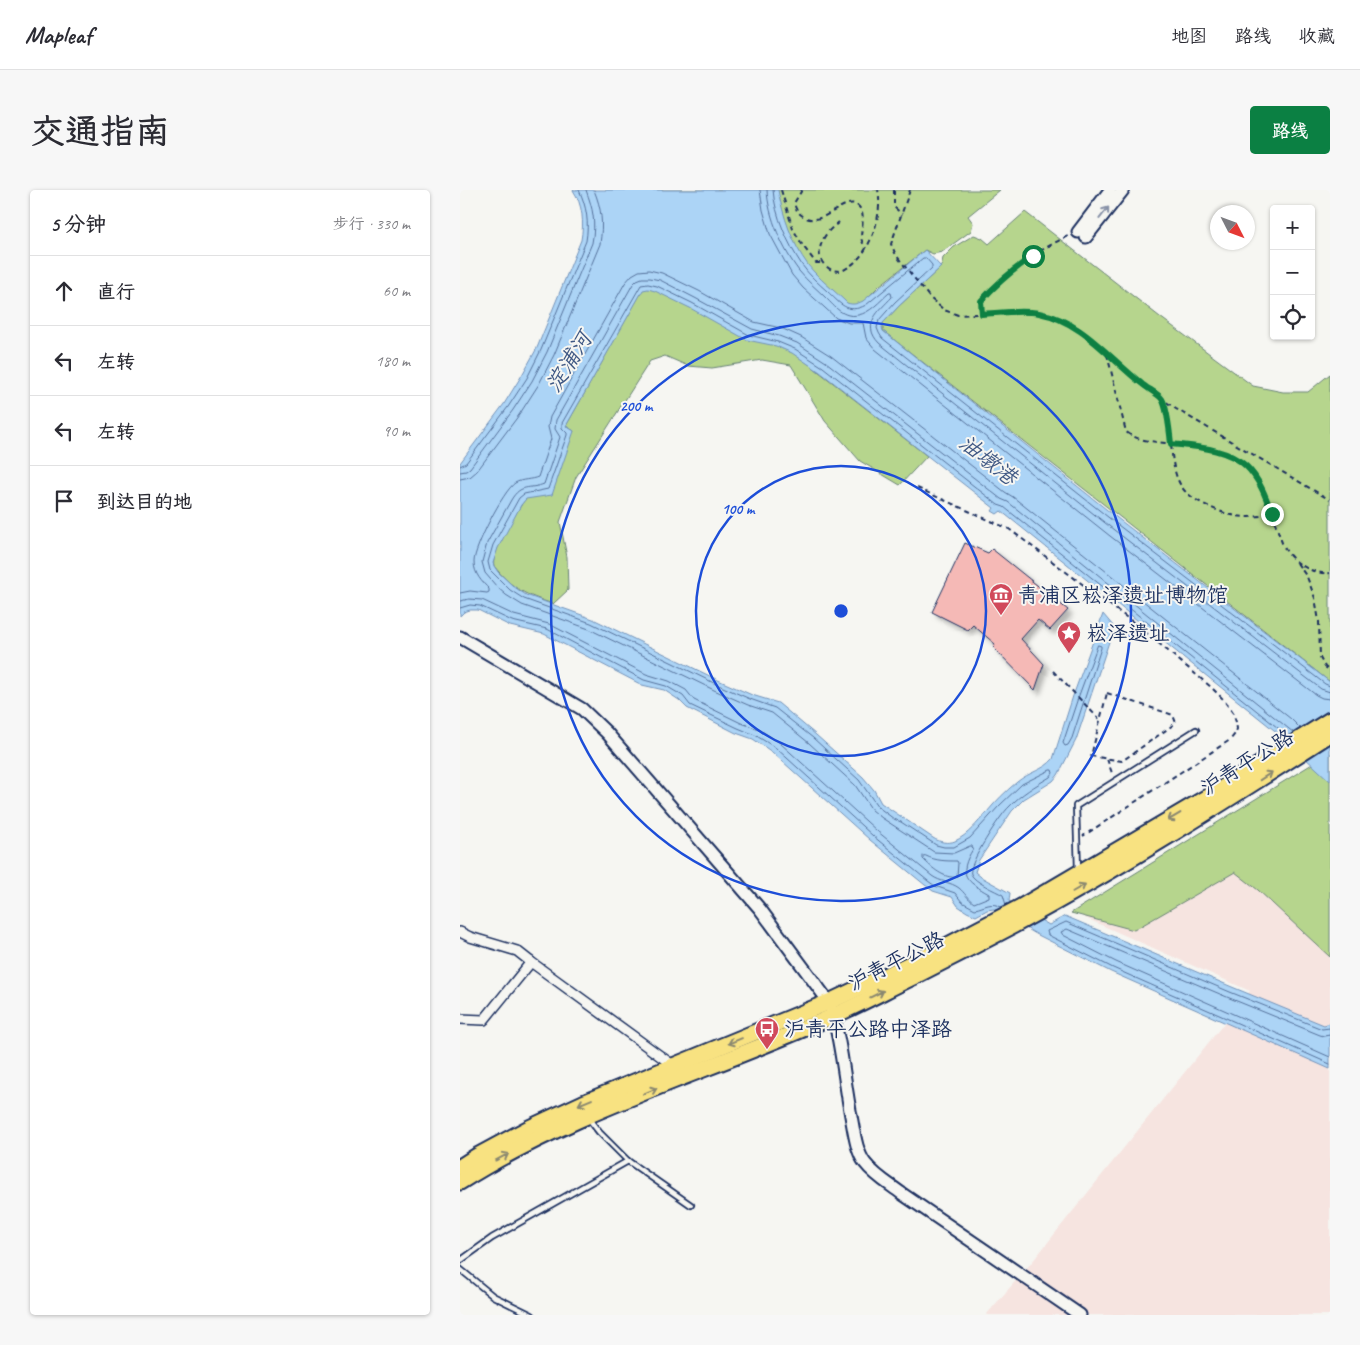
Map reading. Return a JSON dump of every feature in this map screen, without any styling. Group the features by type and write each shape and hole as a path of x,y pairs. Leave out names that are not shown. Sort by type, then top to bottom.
{"highway":[{"name":"沪青平公路","path":"460,1167 476,1156 583,1103 674,1066 831,1009 1012,926 1220,797 1330,720"},
{"name":"沪青平公路","path":"460,1182 534,1140 587,1116 766,1044 998,920 1078,873 1220,797 1330,734"}],"street":[{"path":"1082,234 1110,190"},
{"path":"1082,234 1123,190"},
{"path":"460,637 582,709 607,733 760,909 831,1009 857,1147 864,1162 901,1193 1080,1315"},
{"path":"460,932 470,937 517,951 674,1066"},
{"path":"460,1019 484,1020 531,962"}],"lane":[{"path":"1078,873 1076,806 1196,730"},
{"path":"587,1116 599,1132 628,1161 691,1205"},
{"path":"460,1261 492,1238 628,1161"},
{"path":"460,1269 493,1296 532,1315"}],"path":[{"path":"781,190 793,228 803,246 816,263 822,263"},
{"path":"802,190 794,203 796,211 811,220 826,216 849,204 857,205 862,210 861,240 866,248"},
{"path":"839,222 828,232 819,254 822,263 830,270 842,271 853,264 866,248 876,228 879,208 878,190"},
{"path":"894,190 894,207 902,214"},
{"path":"910,190 892,244 896,255 930,298 944,310 958,315 1015,312 1039,313 1079,329 1140,383 1184,414 1330,500"},
{"path":"982,314 981,301 1017,267 1050,244 1082,234"},
{"path":"1107,352 1126,432 1134,438 1144,441 1215,451 1235,458 1246,466 1256,480 1265,496 1285,550 1296,561 1307,578 1315,598 1319,621 1320,658 1325,667 1330,671"},
{"path":"1162,399 1170,429 1173,461 1178,479 1184,489 1193,498 1224,514 1255,518 1272,514"},
{"path":"917,488 1009,529 1138,626 1211,687 1233,713 1237,729 1230,740 1077,840"},
{"path":"1296,561 1310,570 1330,573"},
{"path":"1053,671 1099,719"},
{"path":"1107,693 1172,715 1176,722 1122,761 1107,759 1091,756 1107,693"},
{"path":"1107,759 1114,782"}],"shaded area":[{"path":"1330,781 1330,1315 986,1315 1032,1262 1250,991 1081,916"}],"green space":[{"path":"605,190 1000,190 968,216 973,223 971,231 942,252 933,254 925,250 879,286 805,361 927,456 900,485 860,461 825,421 791,365 762,360 712,368 688,366 665,356 650,361 576,477 560,522 567,557 568,590 553,604 535,598 513,586 494,566 495,555 512,519 574,431 566,426 641,293"},
{"path":"1025,212 1160,317 1253,386 1283,392 1308,392 1330,374 1330,682 883,331 883,323 941,267 943,258 954,247 974,235 982,238 989,244"},
{"path":"1330,753 1330,957 1258,890 1235,872 1134,930 1071,913"}],"water":[{"path":"573,190 778,190 789,229 802,257 817,275 849,304 863,301 925,250 941,267 883,323 883,331 1121,521 1330,682 1330,781 1279,734 1001,511 997,514 992,511 994,508 820,372 792,353 776,346 747,340 690,308 648,289 643,290 566,426 574,431 552,495 526,499 521,505 498,548 493,563 498,572 526,595 593,619 718,680 752,695 778,703 863,777 874,790 881,803 933,838 947,842 955,841 964,835 1013,785 1045,766 1053,759 1073,696 1103,614 1114,627 1076,740 1053,781 1024,799 1012,811 979,860 975,872 1010,893 1009,901 1049,925 1065,916 1324,1025 1330,1023 1330,1069 1111,972 1036,934 994,909 987,910 976,916 967,912 958,906 952,897 933,891 870,840 772,752 753,739 736,733 687,708 664,690 642,685 544,634 510,626 478,610 464,612 460,616 460,463 504,404 537,348 581,240 582,214"}],"building":[{"name":"青浦区崧泽遗址博物馆","path":"965,543 988,553 992,549 1068,610 1050,630 1038,620 1021,639 1044,664 1035,690 993,647 995,644 973,625 968,630 932,612"}],"place":[{"name":"青浦区崧泽遗址博物馆","path":"1001,616"},
{"name":"崧泽遗址","path":"1069,654"},
{"name":"沪青平公路中泽路","path":"767,1050"}],"route":[{"path":"1033,256 1017,267 981,301 982,314 1039,313 1079,329 1140,383 1162,399 1170,429 1171,444 1215,451 1235,458 1246,466 1256,480 1272,514"}],"water label":[{"name":"淀浦河","path":"569,362"},
{"name":"油墩港","path":"988,460"}]}
